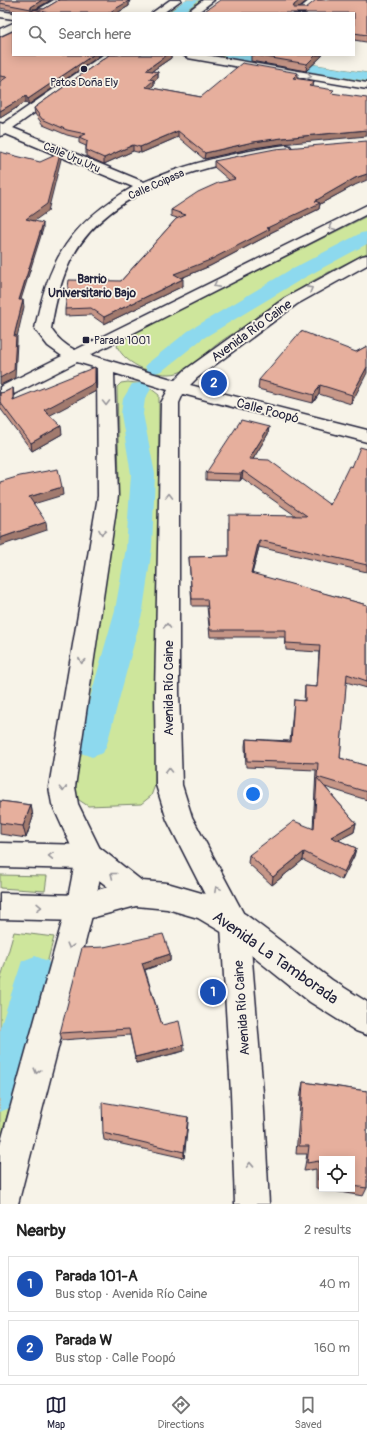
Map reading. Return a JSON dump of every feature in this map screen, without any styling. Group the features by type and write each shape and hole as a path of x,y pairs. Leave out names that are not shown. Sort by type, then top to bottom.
{"street":[{"path":"39,12 61,0"},
{"path":"158,12 176,0"},
{"path":"192,12 209,0"},
{"path":"300,12 316,0"},
{"path":"0,14 12,16"},
{"path":"0,21 12,25"},
{"path":"0,33 12,26"},
{"path":"2,129 109,56"},
{"path":"194,56 367,86"},
{"name":"Calle Uru Uru","path":"2,129 144,187"},
{"name":"Calle Coipasa","path":"76,356 61,350 51,342 42,329 50,293 65,257 73,243 85,230 108,209 144,187 170,175 241,155 301,147"},
{"path":"136,893 90,856 65,804 62,787 108,496 102,354 367,209"},
{"name":"Avenida Río Caine","path":"252,1204 247,1093 235,924 180,820 169,785 167,692 170,403 178,386 191,374 290,300 367,259"},
{"name":"Calle Poopó","path":"76,356 102,354 178,386 367,436"},
{"path":"0,394 76,356"},
{"path":"0,855 90,856"},
{"path":"1,1204 80,908 90,856"},
{"name":"Avenida La Tamborada","path":"0,906 80,908 136,893 167,896 205,907 235,924 321,991 367,1020"}],"green space":[{"path":"186,0 201,0 183,12 168,12"},
{"path":"208,56 259,56 367,73 367,83"},
{"path":"367,216 367,253 316,279 280,301 221,341 186,369 177,373 169,374 151,372 127,359 117,346 120,341 127,336"},
{"path":"128,382 145,384 159,395 155,785 151,796 141,804 88,806 76,798 74,771 117,502 119,479 117,387 121,383"},
{"path":"0,875 47,876 45,891 0,888"},
{"path":"14,932 54,937 0,1142 0,981"}],"building":[{"path":"0,0 42,0 31,7 31,9 0,3"},
{"path":"59,0 129,1 110,12 45,12 33,9 44,9"},
{"path":"220,0 300,0 294,5 293,8 306,8 316,0 367,0 367,35 355,33 355,12 203,12"},
{"path":"12,31 12,56 92,56 28,99 26,96 0,111 0,82 7,77 0,76 0,37"},
{"path":"108,56 166,56 146,70 158,72 149,79 154,80 146,87 201,97 242,63 298,73 293,78 314,81 309,86 334,90 331,93 367,98 367,130 253,142 205,153 178,131 140,147 133,145 104,158 86,150 88,141 79,137 86,134 67,130 42,119 34,108"},
{"path":"260,56 315,56 307,64"},
{"path":"367,141 367,174 355,178 315,201 320,203 267,228 270,229 210,260 174,274 183,279 104,317 91,308 65,309 69,280 121,281 176,219 186,215 171,210 198,192 218,183 235,179 214,161 275,149"},
{"path":"0,152 40,162 60,153 47,204 26,219 43,223 19,300 23,300 14,336 16,335 14,370 0,378"},
{"path":"301,331 356,352 367,346 367,367 352,395 320,385 314,395 259,380"},
{"path":"95,367 95,383 44,410 61,426 31,443 0,402 0,393 13,388 13,400"},
{"path":"241,420 269,427 249,459 269,460 330,505 349,466 352,467 360,447 367,449 367,565 259,540 251,573 367,605 367,681 347,674 340,758 367,766 367,792 317,777 318,763 247,761 246,739 291,742 294,700 305,701 305,686 317,687 320,645 286,643 286,630 210,630 207,599 192,599 189,557 229,556 229,515 307,516 243,471 241,474 206,473"},
{"path":"58,469 62,487 29,497 46,522 0,538 0,482 20,476"},
{"path":"317,778 356,823 331,837 356,848 344,872 304,852 273,877 249,855 294,821 314,829"},
{"path":"0,801 31,805 23,826 0,823"},
{"path":"163,934 170,954 142,963 162,1025 179,1021 184,1045 135,1057 129,1029 60,1033 82,948 104,947"},
{"path":"303,1082 367,1091 367,1188 355,1186 355,1156 319,1156 319,1161 307,1163 309,1146 299,1146"},
{"path":"102,1102 188,1117 184,1152 103,1133"}],"waterway":[{"path":"175,12 193,0"},
{"path":"236,56 367,77"},
{"path":"155,367 195,335 295,275 367,237"},
{"path":"92,744 129,610 139,548 143,474 132,414 134,399 140,389"},
{"path":"0,1092 35,974"}],"place":[{"name":"Patos Doña Ely","path":"84,69"},
{"name":"Parada 1001","path":"86,340"},
{"name":"Parada W","path":"214,383"},
{"name":"Parada 101-A","path":"213,992"}],"district":[{"name":"Barrio Universitario Bajo","path":"92,286"}]}
